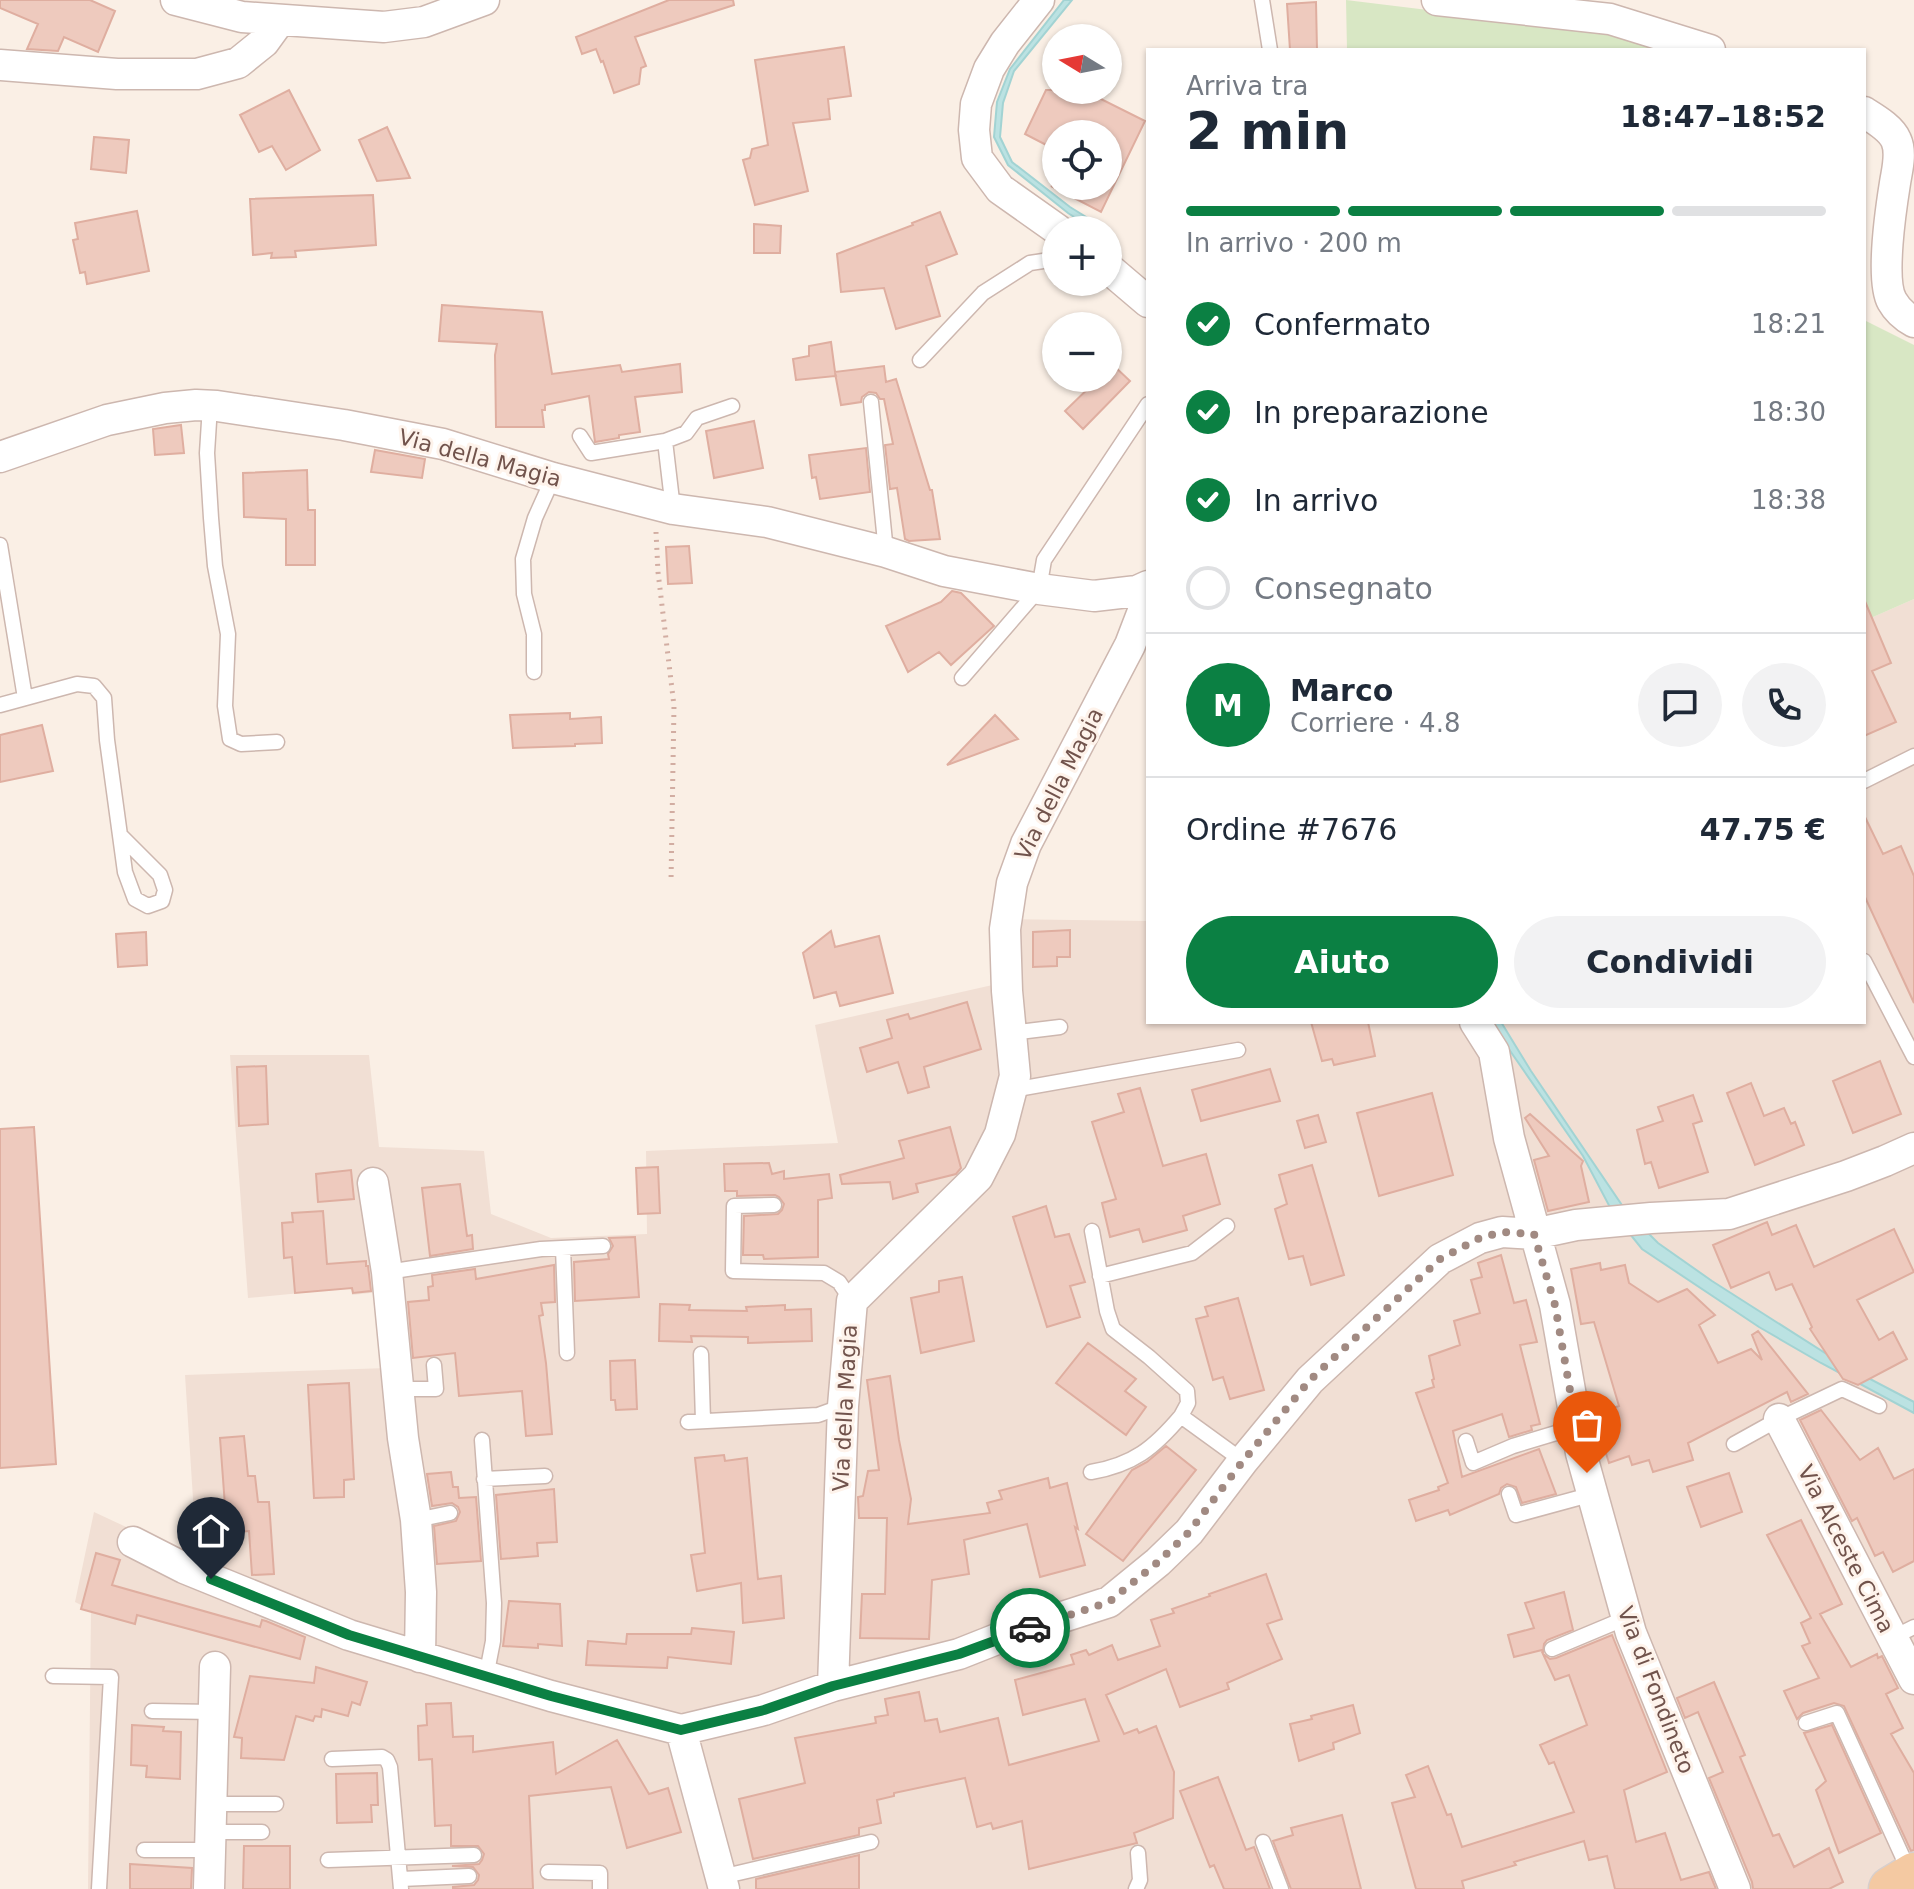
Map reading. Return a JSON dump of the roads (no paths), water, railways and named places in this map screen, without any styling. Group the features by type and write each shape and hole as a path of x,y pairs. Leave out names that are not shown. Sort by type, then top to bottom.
{"street":[{"path":"176,0 242,17 384,27 424,22 484,0"},
{"path":"1039,0 989,69 976,104 974,130 977,158 1000,189 1042,219"},
{"path":"1437,0 1520,4 1610,19 1704,48"},
{"path":"0,65 117,74 197,74 238,63 264,42 280,20"},
{"path":"1866,113 1893,133 1898,144 1887,274 1890,299 1905,317 1914,322"},
{"path":"1122,280 1146,300"},
{"name":"Via della Magia","path":"0,457 107,420 165,408 210,406 344,425 443,444 553,478 664,506 767,522 886,552 944,571 1094,596 1137,591 1146,587"},
{"name":"Via della Magia","path":"833,1686 843,1406 852,1301 978,1177 1000,1134 1015,1076 1005,929 1012,883 1026,844 1130,645 1146,603"},
{"name":"Via di Fondineto","path":"1476,1024 1494,1052 1509,1138 1555,1305 1576,1427 1626,1618 1735,1889"},
{"path":"133,1542 184,1568 349,1635 551,1696 681,1730 764,1710 833,1686 959,1654 1109,1602 1189,1532 1310,1380 1440,1259 1480,1238 1502,1232 1534,1234 1576,1225 1729,1214 1846,1176 1914,1148"},
{"path":"373,1183 387,1272 403,1438 416,1520 421,1592 420,1657"},
{"name":"Via Alceste Cima","path":"1779,1419 1903,1633 1914,1679"},
{"path":"209,1889 215,1667"},
{"path":"681,1730 722,1883"}],"lane":[{"path":"1262,0 1270,48"},
{"path":"920,360 983,293 1030,263 1042,261"},
{"path":"871,402 886,552"},
{"path":"210,406 207,453 215,566 228,634 225,706 230,739 241,744 277,742"},
{"path":"580,436 591,453 665,441 686,433 697,418 732,406"},
{"path":"962,678 1039,589 1044,560 1146,407"},
{"path":"664,506 665,441"},
{"path":"534,672 534,634 524,594 523,559 535,518 553,478"},
{"path":"0,545 25,698"},
{"path":"0,705 77,684 94,686 104,698 107,740 125,872 135,899 148,906 162,901 165,890 160,875 120,835"},
{"path":"1866,780 1914,756"},
{"path":"1866,965 1914,1057"},
{"path":"1011,1033 1060,1027"},
{"path":"1013,1090 1238,1050"},
{"path":"774,1205 734,1206 733,1271 824,1273 839,1282 852,1301"},
{"path":"1100,1276 1192,1253 1227,1226"},
{"path":"1091,1472 1114,1469 1131,1461 1181,1416 1188,1403 1187,1391 1113,1329 1092,1231"},
{"path":"387,1272 541,1249 603,1246"},
{"path":"563,1248 567,1353"},
{"path":"701,1354 696,1422 818,1415 843,1406"},
{"path":"398,1389 436,1389 434,1365"},
{"path":"1734,1444 1842,1389 1879,1406"},
{"path":"1181,1416 1243,1461"},
{"path":"1466,1441 1473,1463 1513,1446 1576,1427"},
{"path":"482,1440 494,1603 493,1641 486,1677"},
{"path":"484,1479 545,1476"},
{"path":"1509,1494 1516,1515 1593,1494"},
{"path":"416,1520 450,1513"},
{"path":"1552,1649 1626,1618"},
{"path":"53,1676 111,1677 99,1889"},
{"path":"152,1711 214,1712"},
{"path":"1806,1723 1837,1713 1905,1880"},
{"path":"332,1759 382,1757 387,1760 401,1884 469,1876"},
{"path":"144,1850 276,1804"},
{"path":"211,1829 262,1832"},
{"path":"722,1883 871,1842"},
{"path":"1263,1842 1281,1889"},
{"path":"1136,1889 1140,1880 1138,1853"},
{"path":"328,1860 474,1855"},
{"path":"548,1872 600,1873 600,1889"}],"water":[{"path":"1064,0 1072,0 1052,24 1045,24"},
{"path":"1042,28 1042,37 1014,71 1003,103 1000,137 1012,162 1042,185 1042,192 1008,165 994,137 997,102 1010,69"},
{"path":"1052,200 1061,200 1084,216 1068,213"},
{"path":"1491,1024 1502,1024 1626,1211 1658,1243 1847,1367 1914,1402 1914,1413 1759,1327 1642,1249 1613,1213 1583,1156"}]}
